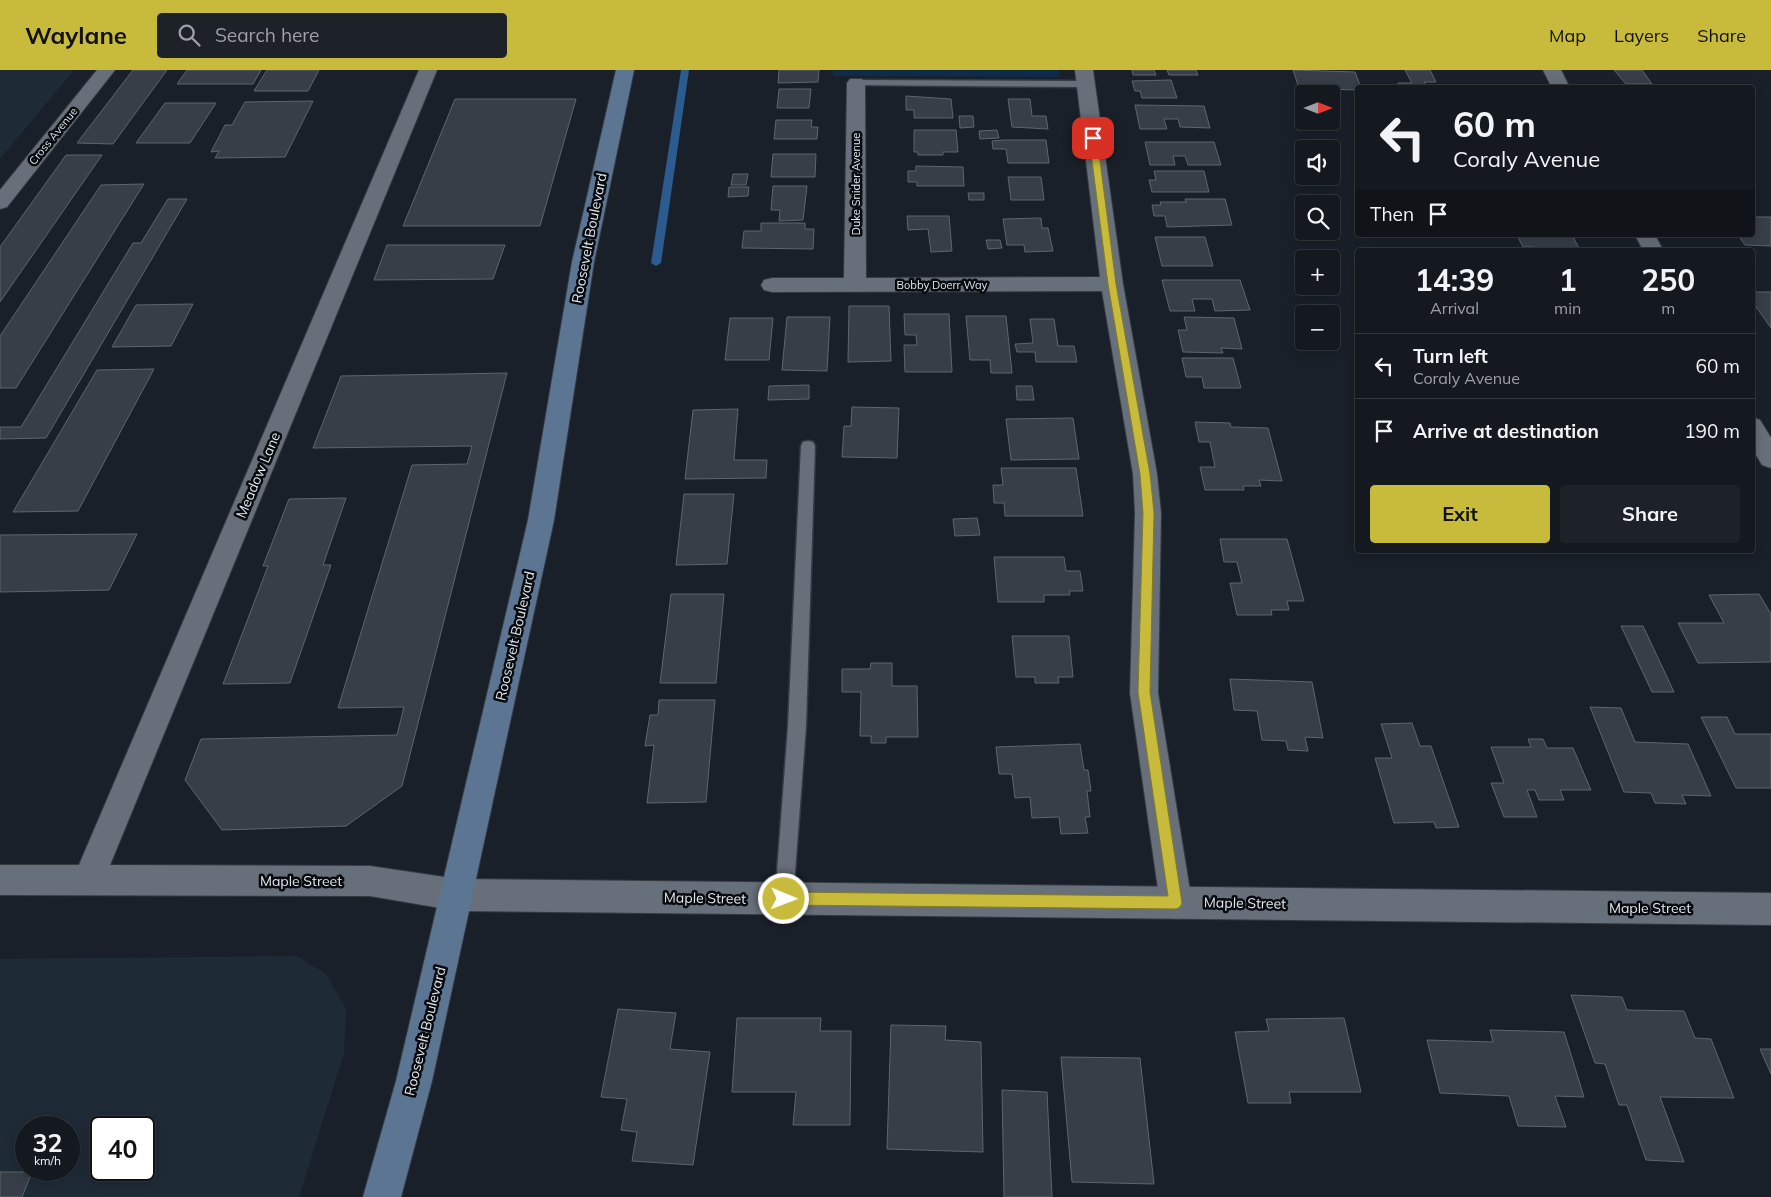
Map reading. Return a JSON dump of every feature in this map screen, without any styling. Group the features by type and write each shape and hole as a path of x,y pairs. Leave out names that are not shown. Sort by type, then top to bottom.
{"main road":[{"name":"Roosevelt Boulevard","path":"382,1197 414,1081 458,895 541,520 583,262 625,70"}],"street":[{"name":"Cross Avenue","path":"0,203 106,70"},
{"name":"Meadow Lane","path":"88,880 428,70"},
{"path":"1552,70 1560,85"},
{"path":"1084,77 1112,284 1145,474 1148,513 1144,692 1176,903"},
{"name":"Duke Snider Avenue","path":"855,285 856,83"},
{"path":"1645,237 1652,248"},
{"name":"Bobby Doerr Way","path":"772,285 1112,284"},
{"path":"1755,431 1771,459"},
{"name":"Maple Street","path":"0,880 370,881 458,895 1771,909"}],"lane":[{"path":"856,83 1084,77"},
{"path":"784,899 797,726 808,446"}],"shaded area":[{"path":"0,70 74,70 0,159"},
{"path":"833,70 1059,70 1060,77 833,76"},
{"path":"297,956 326,974 346,1009 344,1053 299,1197 0,1197 0,959"}],"building":[{"path":"133,70 167,70 113,144 77,143"},
{"path":"187,70 261,70 253,84 177,84"},
{"path":"267,70 319,70 308,91 254,91"},
{"path":"779,70 819,70 818,82 778,83"},
{"path":"1132,70 1154,70 1156,75 1133,75"},
{"path":"1167,70 1196,70 1198,75 1169,75"},
{"path":"1293,70 1355,72 1360,85 1355,85 1355,90 1340,89 1340,85 1298,85"},
{"path":"1405,70 1430,70 1436,82 1424,82 1426,85 1399,85 1398,83 1412,83"},
{"path":"1614,70 1642,70 1652,84 1626,84"},
{"path":"1171,80 1177,98 1142,98 1140,91 1135,91 1132,81"},
{"path":"779,89 811,89 809,108 777,108"},
{"path":"906,96 951,99 953,118 914,118 914,110 906,110"},
{"path":"455,99 576,99 540,226 403,226"},
{"path":"1008,99 1030,99 1032,116 1046,116 1048,129 1012,127"},
{"path":"313,101 285,157 215,158 219,151 211,152 225,125 232,125 245,102"},
{"path":"165,103 216,103 190,143 136,143"},
{"path":"1135,105 1204,106 1210,128 1180,127 1178,119 1164,119 1167,129 1140,129"},
{"path":"959,116 973,116 974,127 960,128"},
{"path":"776,120 812,120 811,127 818,127 817,139 774,139"},
{"path":"914,130 956,130 958,152 943,152 943,155 918,155 918,152 914,152"},
{"path":"997,130 999,138 980,139 979,131"},
{"path":"1046,140 1049,163 1008,163 1006,149 993,149 992,141"},
{"path":"1145,142 1214,142 1221,165 1188,165 1185,156 1173,156 1175,165 1150,165"},
{"path":"773,154 816,154 815,177 771,177"},
{"path":"66,155 102,155 0,302 0,247"},
{"path":"916,166 963,167 964,186 917,186 917,182 908,182 908,171 916,171"},
{"path":"1154,171 1204,171 1209,192 1152,192 1149,180 1156,180"},
{"path":"733,174 748,174 746,185 731,185"},
{"path":"1008,177 1041,177 1044,200 1011,200"},
{"path":"144,184 16,388 0,388 0,336 101,185"},
{"path":"773,186 807,186 803,220 779,221 780,210 771,210"},
{"path":"729,187 749,187 748,196 728,197"},
{"path":"968,193 984,193 984,200 969,200"},
{"path":"168,199 187,199 46,438 0,439 0,427 21,427 133,243 141,243"},
{"path":"1185,199 1225,199 1232,225 1167,227 1165,216 1154,216 1152,205 1161,205 1160,202 1186,202"},
{"path":"907,216 949,216 952,251 931,252 928,229 908,230"},
{"path":"1755,217 1771,217 1771,246 1745,245 1739,237 1755,237"},
{"path":"1041,218 1042,228 1048,228 1053,251 1025,252 1024,245 1007,245 1003,219"},
{"path":"761,223 805,223 805,229 814,229 813,249 742,248 744,231 761,231"},
{"path":"1155,237 1205,237 1213,266 1162,266"},
{"path":"1518,237 1573,237 1579,248 1535,248 1523,247"},
{"path":"986,240 1000,240 1002,248 988,249"},
{"path":"387,245 505,245 493,279 374,280"},
{"path":"1162,280 1240,280 1250,310 1215,311 1212,299 1192,299 1195,311 1170,311"},
{"path":"1755,292 1771,292 1771,328 1755,305"},
{"path":"193,304 171,346 112,347 136,305"},
{"path":"849,306 889,306 891,361 848,362"},
{"path":"904,314 949,314 952,372 905,372 904,345 917,345 916,335 905,335"},
{"path":"966,316 1006,316 1012,373 991,373 990,360 970,360"},
{"path":"787,317 830,317 827,371 782,370"},
{"path":"1184,317 1234,318 1242,349 1221,348 1223,353 1183,352 1178,330 1187,330"},
{"path":"730,318 773,318 769,360 725,360"},
{"path":"1030,319 1054,319 1058,346 1074,346 1077,362 1036,362 1035,352 1017,352 1015,344 1033,343"},
{"path":"1182,358 1233,358 1241,388 1204,388 1202,377 1186,377"},
{"path":"154,369 78,511 13,512 97,370"},
{"path":"507,373 402,786 346,826 222,830 185,780 201,739 397,735 404,707 338,708 412,465 467,464 472,446 313,448 341,376"},
{"path":"809,385 809,399 768,400 769,386"},
{"path":"1016,386 1032,386 1034,400 1017,400"},
{"path":"852,407 899,408 897,458 842,457 844,426 851,426"},
{"path":"738,409 734,460 767,460 766,478 685,479 693,410"},
{"path":"1073,418 1079,459 1011,460 1006,419"},
{"path":"1195,422 1230,423 1231,427 1268,428 1282,481 1259,480 1261,486 1243,486 1244,490 1205,490 1200,467 1215,467 1210,442 1199,442"},
{"path":"1001,468 1076,468 1083,516 1005,516 1004,503 994,503 993,485 1003,485"},
{"path":"684,494 734,494 727,564 676,565"},
{"path":"346,498 323,565 331,565 290,683 223,684 268,566 263,566 289,499"},
{"path":"977,518 980,535 955,536 953,519"},
{"path":"137,534 109,590 0,592 0,535"},
{"path":"1220,539 1287,539 1304,601 1287,601 1289,610 1271,610 1272,615 1237,615 1230,583 1242,583 1237,562 1224,562"},
{"path":"994,557 1064,557 1066,571 1080,571 1083,591 1069,591 1070,595 1044,595 1044,602 998,602"},
{"path":"671,594 724,594 716,683 660,683"},
{"path":"1759,594 1771,614 1771,662 1698,663 1678,623 1724,623 1709,595"},
{"path":"1621,626 1643,626 1674,692 1652,692"},
{"path":"1012,636 1069,636 1073,677 1058,677 1059,683 1035,683 1035,677 1016,677"},
{"path":"871,663 892,663 892,686 917,686 918,737 886,737 886,743 871,743 871,736 860,736 861,692 842,692 842,669 870,669"},
{"path":"1230,679 1312,682 1323,738 1305,737 1308,751 1288,750 1286,741 1262,740 1257,711 1234,710"},
{"path":"659,700 715,700 706,802 647,803 654,745 645,746 650,715 658,715"},
{"path":"1590,707 1621,708 1635,742 1688,744 1711,796 1682,795 1686,804 1655,803 1651,793 1624,792"},
{"path":"1701,717 1727,717 1735,734 1771,734 1771,788 1736,788"},
{"path":"1412,723 1420,746 1431,746 1459,827 1436,828 1434,822 1394,823 1375,758 1392,758 1381,724"},
{"path":"1528,739 1543,739 1547,748 1573,748 1591,790 1560,790 1564,800 1539,800 1535,790 1527,790 1537,817 1504,817 1491,783 1504,783 1491,747 1531,747"},
{"path":"1080,744 1084,770 1088,770 1091,791 1087,791 1090,817 1085,817 1088,833 1061,834 1059,817 1032,818 1030,797 1015,798 1012,774 999,774 996,747"},
{"path":"1571,995 1622,997 1627,1010 1684,1011 1695,1038 1711,1039 1734,1098 1660,1097 1684,1162 1646,1160 1627,1105 1619,1105 1605,1064 1595,1063"},
{"path":"618,1009 676,1013 670,1049 710,1052 693,1165 632,1161 637,1132 621,1130 627,1099 601,1097"},
{"path":"737,1018 821,1018 820,1031 851,1031 850,1125 793,1125 796,1092 732,1092"},
{"path":"1344,1018 1361,1092 1289,1092 1291,1103 1248,1103 1235,1032 1269,1031 1266,1019"},
{"path":"891,1025 946,1026 945,1040 981,1042 983,1152 887,1149"},
{"path":"1490,1030 1564,1032 1584,1097 1555,1096 1566,1127 1518,1126 1509,1096 1440,1093 1427,1040 1493,1042"},
{"path":"1760,1049 1771,1049 1771,1074"},
{"path":"1061,1057 1140,1058 1154,1184 1072,1182"},
{"path":"1002,1090 1047,1092 1052,1197 1004,1197"},
{"path":"0,1172 15,1172 15,1181 28,1181 22,1197 0,1197"}],"waterway":[{"path":"656,263 685,70"}],"route":[{"path":"784,899 1176,903 1144,692 1143,643 1148,513 1145,474 1112,284 1093,138"}]}
